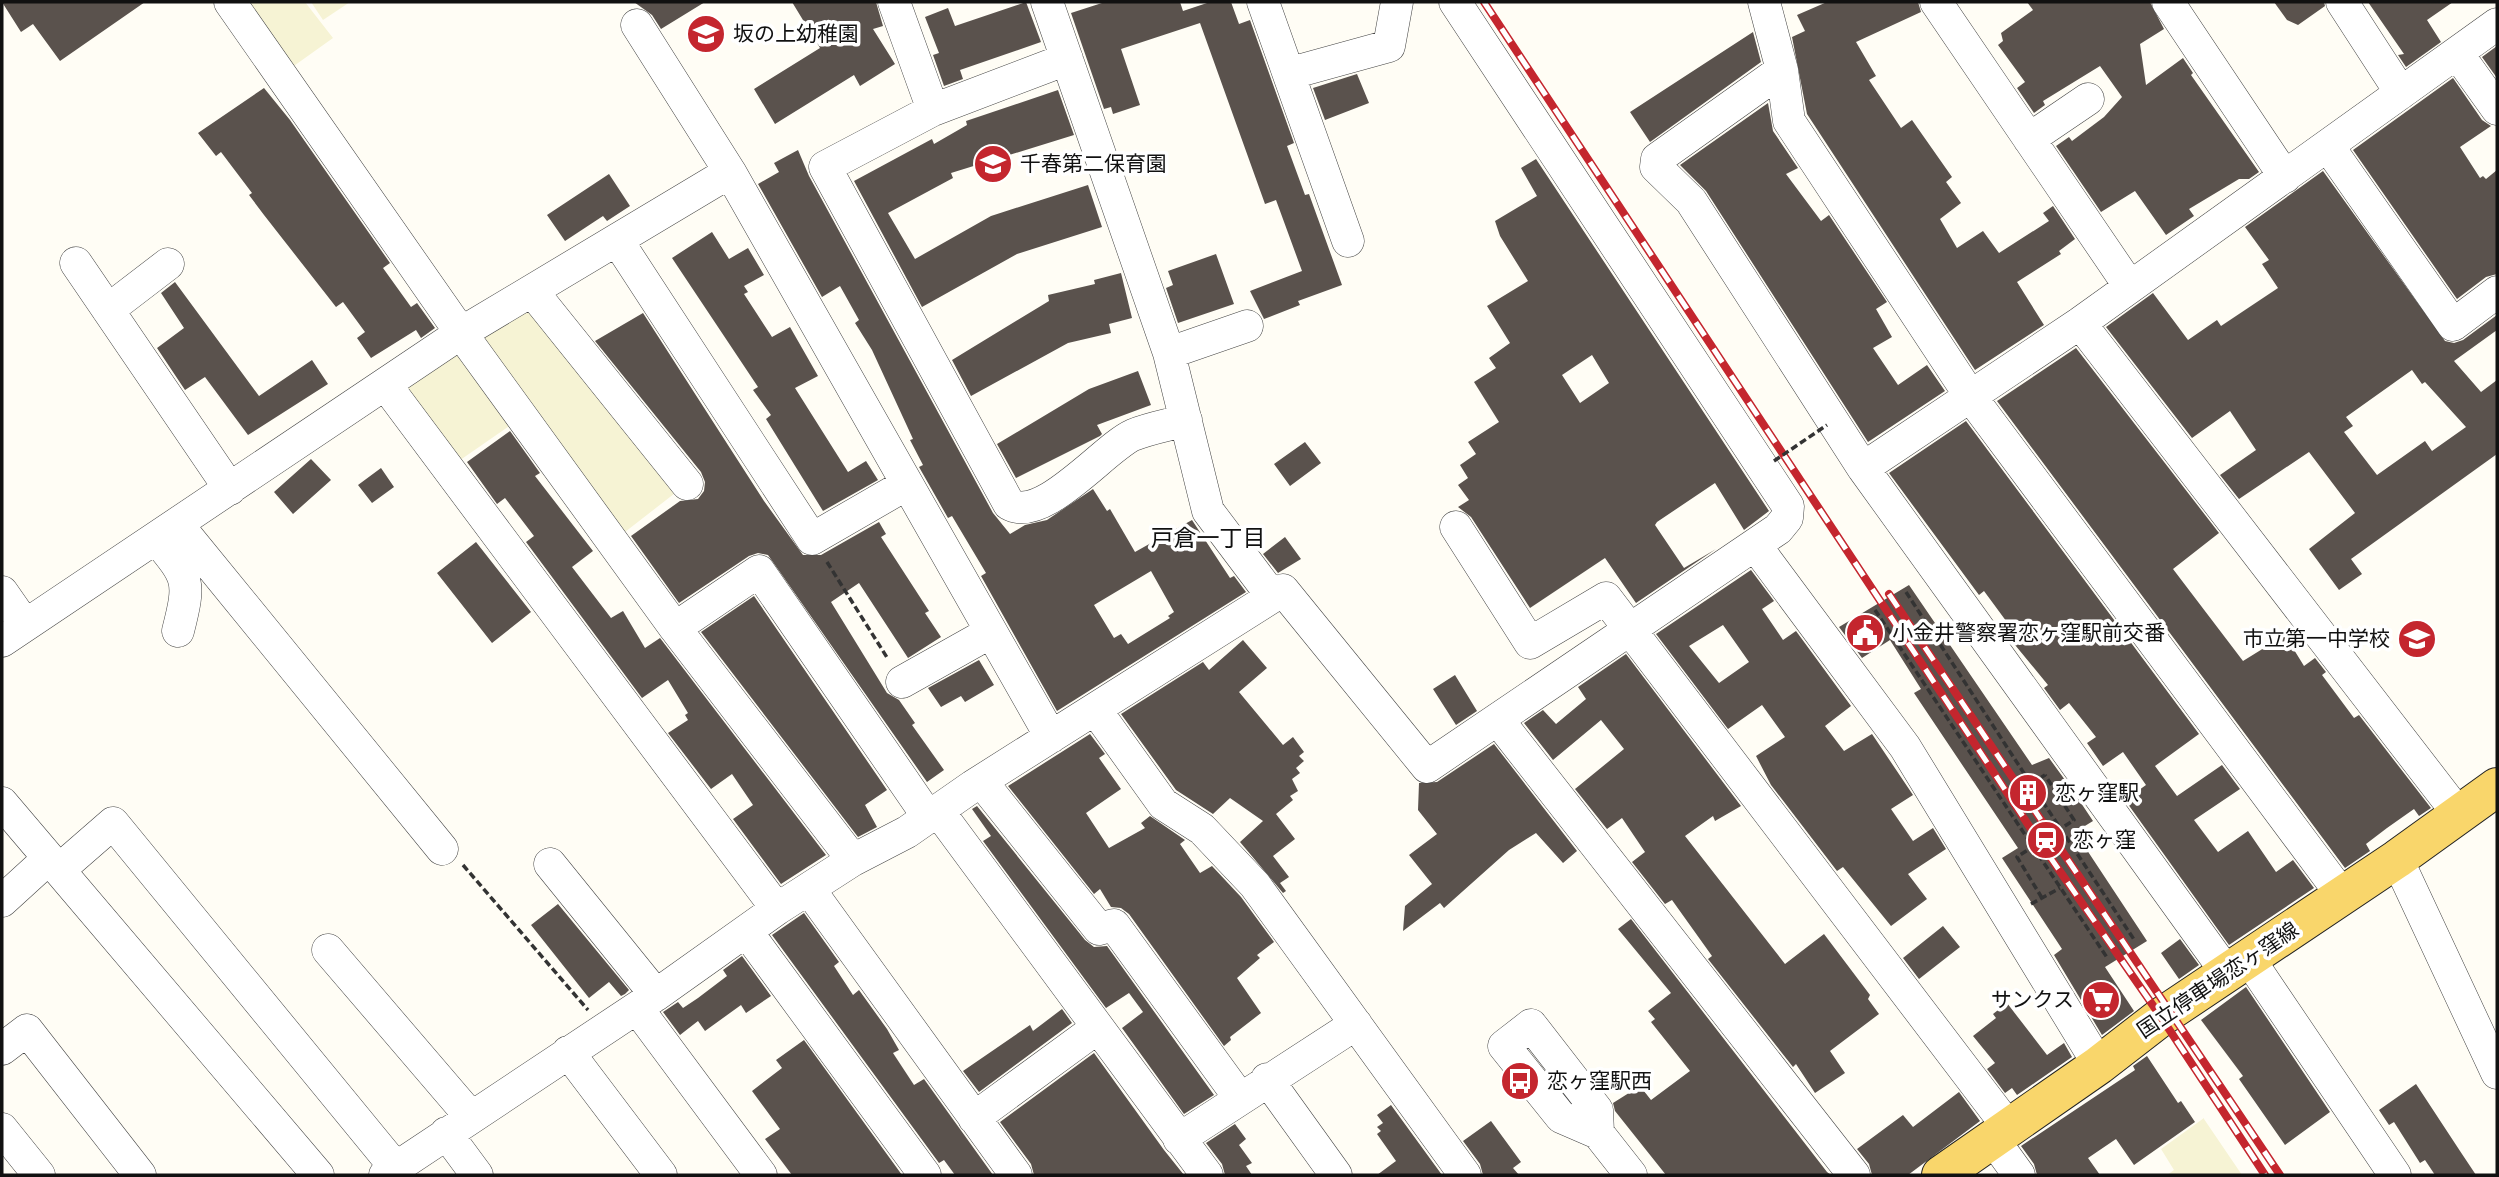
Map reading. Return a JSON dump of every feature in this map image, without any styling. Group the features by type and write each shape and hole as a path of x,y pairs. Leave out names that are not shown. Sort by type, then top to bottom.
{"main road":[{"name":"国立停車場恋ヶ窪線","path":"1941,1175 2099,1065 2161,1017 2398,859 2497,787"}],"street":[{"path":"230,2 461,333 675,628 853,860"},
{"path":"894,2 933,110"},
{"path":"1047,2 1169,353 1208,512 1272,596"},
{"path":"1263,2 1291,73 1349,240"},
{"path":"1291,73 1389,46 1397,2"},
{"path":"2,901 113,823 390,1171 646,1002 853,860 934,815 981,781 1283,590 1427,767 1755,545 1787,518 1788,506 1455,2"},
{"path":"1764,2 1782,70 1789,121 1971,397 2342,895"},
{"path":"1936,2 2130,287"},
{"path":"2168,2 2285,177"},
{"path":"2342,2 2401,93"},
{"path":"1863,468 2080,323 2497,24"},
{"path":"638,25 730,172 1051,737"},
{"path":"2457,53 2497,109"},
{"path":"1067,59 933,110 825,167 1009,504 1017,509 1027,508 1068,485 1131,436 1186,420"},
{"path":"1782,70 1657,159 1656,167 1690,201 1863,468 2395,1175"},
{"path":"2029,139 2088,99"},
{"path":"2328,146 2453,325 2497,292"},
{"path":"2,592 14,633 461,333 730,172"},
{"path":"617,240 812,539 907,484"},
{"path":"76,263 230,489"},
{"path":"108,310 168,264"},
{"path":"532,291 687,484"},
{"path":"2080,323 2460,816"},
{"path":"1169,353 1247,326"},
{"path":"385,384 778,909"},
{"path":"1456,527 1530,643 1606,598 2001,1133 2019,1175"},
{"path":"167,531 183,571 187,594 178,631"},
{"path":"167,531 442,849"},
{"path":"1755,545 1905,747 2099,1065"},
{"path":"675,628 759,571 934,815 1207,1175"},
{"path":"902,682 991,632"},
{"path":"1095,709 1163,804 1202,829 1255,884 1465,1175"},
{"path":"1498,720 1854,1175"},
{"path":"981,781 1099,929 1114,925 1240,1097"},
{"path":"2,803 318,1175"},
{"path":"2398,859 2497,1073"},
{"path":"550,864 761,1175"},
{"path":"809,889 1016,1175"},
{"path":"747,932 925,1175"},
{"path":"328,950 459,1125 477,1175"},
{"path":"1179,1139 1267,1079 1356,1024"},
{"path":"975,1118 1097,1028"},
{"path":"2,1049 27,1030 140,1175"},
{"path":"568,1052 660,1175"},
{"path":"1267,1079 1336,1175"},
{"path":"2,1129 39,1175"},
{"path":"1598,1133 1631,1175"}],"path":[{"path":"1774,461 1827,425"},
{"path":"812,539 902,682"},
{"path":"1906,592 2135,941"},
{"path":"1875,610 2108,959"},
{"path":"2031,784 2045,775 2074,820 2017,857 2042,898"},
{"path":"442,849 462,863 605,1029"},
{"path":"2008,917 2060,888"}],"shaded area":[{"path":"247,2 305,2 333,38 291,68"},
{"path":"311,2 350,2 323,20"},
{"path":"530,295 679,490 625,532 473,337"},
{"path":"460,344 515,422 453,465 398,388"},
{"path":"2204,1118 2242,1175 2167,1175 2174,1170 2161,1149"}],"building":[{"path":"2,2 145,2 60,61 33,24 21,32"},
{"path":"634,2 705,2 661,29 652,15"},
{"path":"792,2 876,2 883,26 873,29 895,64 860,86 854,75 775,124 754,89 820,48"},
{"path":"1026,2 1041,42 960,70 963,79 944,86 933,55 939,53 925,17 948,8 955,26"},
{"path":"1105,2 1180,2 1183,11 1210,2 1231,2 1239,24 1250,20 1294,143 1287,146 1305,195 1309,194 1342,285 1298,301 1300,305 1264,319 1250,291 1302,271 1276,200 1265,204 1200,23 1121,49 1140,105 1113,114 1111,107 1104,109 1071,13"},
{"path":"1827,2 1918,2 1921,12 1856,42 1876,76 1869,80 1901,128 1912,120 1952,177 1946,182 1961,203 1940,219 1957,248 1983,231 1999,253 2049,221 2043,213 2053,206 2075,239 2059,251 2061,254 2017,282 2044,325 1975,370 1807,114 1792,37 1805,31 1797,15"},
{"path":"2027,2 2150,2 2164,29 2140,44 2146,85 2183,58 2193,73 2191,75 2259,172 2249,179 2239,179 2189,209 2194,216 2166,235 2135,191 2101,212 2056,146 2069,137 2072,141 2104,117 2122,97 2100,66 2043,101 2045,105 2034,113 2017,88 2025,82 1998,45 2003,41 2001,33 2033,10"},
{"path":"2274,2 2324,2 2325,6 2298,25 2287,20"},
{"path":"2368,2 2453,2 2427,20 2441,42 2406,67 2398,55 2404,54"},
{"path":"1753,32 1761,62 1650,142 1630,112"},
{"path":"2497,46 2497,78 2482,57"},
{"path":"1357,74 1369,103 1325,120 1313,88"},
{"path":"2453,78 2482,120 2491,126 2460,147 2480,178 2483,176 2486,179 2497,170 2497,274 2486,277 2457,299 2353,150"},
{"path":"264,88 290,120 390,263 383,268 411,307 417,303 435,328 421,338 416,330 371,358 357,338 365,332 343,302 336,307 249,195 252,193 221,152 216,156 198,133"},
{"path":"1058,90 1074,135 951,173 953,178 888,213 915,259 991,216 1088,185 1102,227 1017,254 922,307 854,181 932,139 934,144 967,125 966,121"},
{"path":"1768,103 1773,131 1798,168 1786,174 1821,221 1829,215 1887,302 1876,309 1892,337 1873,348 1898,385 1927,365 1945,391 1868,442 1706,191 1680,165"},
{"path":"798,150 809,176 993,513 1010,534 1025,525 1047,520 1093,489 1107,511 1110,509 1135,552 1192,520 1230,578 1234,576 1246,592 1057,711 981,576 986,573 952,516 948,518 919,467 923,465 910,440 913,439 872,350 855,323 859,320 840,286 822,297 758,184 779,172 774,163","holes":["1151,571 1174,612 1168,616 1170,618 1128,644 1121,634 1114,638 1094,605"]},
{"path":"1536,159 1769,511 1744,530 1715,483 1657,522 1655,525 1684,568 1716,549 1636,603 1605,558 1530,608 1471,517 1458,507 1469,500 1458,485 1468,478 1460,465 1476,454 1468,442 1499,422 1474,382 1496,368 1489,358 1510,343 1487,306 1528,281 1500,236 1495,221 1537,196 1521,168","holes":["1592,355 1609,383 1580,403 1562,375"]},
{"path":"2323,171 2445,341 2454,343 2463,340 2497,315 2497,330 2454,361 2481,392 2497,380 2497,454 2351,559 2362,574 2339,590 2309,549 2355,513 2309,452 2239,499 2220,475 2256,450 2230,411 2192,438 2106,327 2153,293 2188,340 2217,320 2221,326 2278,288 2262,264 2269,260 2245,227","holes":["2412,370 2422,384 2425,382 2466,427 2432,451 2425,441 2377,475 2344,432 2353,426 2346,417"]},
{"path":"609,174 630,206 607,221 603,216 565,241 547,215"},
{"path":"712,232 729,259 748,248 764,275 744,286 748,292 744,294 772,337 790,327 818,376 795,388 848,472 866,461 878,480 823,511 766,419 771,415 753,390 758,387 672,258"},
{"path":"1216,254 1234,304 1178,323 1166,288 1173,285 1168,271"},
{"path":"1121,273 1132,318 1109,324 1111,333 1068,343 971,396 952,360 1049,301 1048,295 1095,284 1094,280"},
{"path":"175,282 259,396 312,360 328,384 248,435 205,377 185,390 157,348 184,328 161,293"},
{"path":"643,313 764,501 803,555 821,555 879,522 886,534 881,537 929,611 925,613 941,637 908,658 859,583 831,602 887,693 899,700 915,723 912,725 944,770 927,782 768,555 758,553 749,556 679,603 631,536 680,501 698,499 704,491 705,482 701,472 595,341"},
{"path":"2076,348 2219,533 2173,569 2243,661 2285,635 2304,666 2315,658 2326,672 2322,675 2354,718 2359,715 2431,808 2419,816 2414,809 2366,844 2370,851 2345,868 1997,401"},
{"path":"1138,371 1151,405 1097,425 1102,434 1100,436 1016,478 997,444 1089,389"},
{"path":"1966,421 2199,734 2155,766 2177,796 2222,765 2240,789 2194,820 2218,852 2248,831 2276,872 2293,860 2314,888 2229,945 2125,800 2146,785 2123,752 2103,766 2087,743 2096,737 2069,703 2060,710 2044,688 2048,685 2006,634 2012,629 1984,591 1979,595 1889,473"},
{"path":"510,431 540,473 535,476 593,551 572,567 611,618 623,611 645,648 660,638 826,855 781,884 733,819 753,805 732,774 711,789 668,733 688,720 685,715 688,713 668,680 642,698 526,542 534,536 505,498 497,504 467,462"},
{"path":"1305,442 1321,463 1290,486 1274,464"},
{"path":"311,459 331,480 293,514 274,492"},
{"path":"381,468 394,487 372,503 358,485"},
{"path":"1285,537 1301,559 1278,573 1263,554"},
{"path":"476,542 531,612 492,643 437,573"},
{"path":"1751,570 1774,601 1762,609 1783,640 1796,631 1851,706 1825,726 1844,751 1872,734 1913,795 1891,809 1913,841 1933,828 1946,849 1908,874 1927,899 1891,926 1843,867 1837,871 1771,785 1756,756 1785,737 1762,705 1728,729 1656,634","holes":["1723,625 1749,662 1719,683 1689,646"]},
{"name":"恋ヶ窪駅","path":"1909,585 2032,765 2049,758 2073,791 2093,821 2075,832 2147,941 2105,967 2134,1011 2102,1035 2054,955 2062,949 2002,858 2018,848 1914,693 1921,689 1890,640 1862,658 1839,627"},
{"path":"754,596 887,790 865,805 877,827 858,837 701,632"},
{"path":"1243,640 1267,668 1239,692 1283,745 1293,737 1304,752 1299,756 1304,761 1296,768 1300,773 1292,779 1298,791 1290,796 1293,800 1276,814 1295,839 1273,856 1289,877 1280,883 1286,891 1283,893 1240,842 1263,821 1230,798 1213,814 1176,790 1121,714 1203,662 1209,670"},
{"path":"1626,654 1741,806 1715,821 1713,816 1685,836 1785,964 1824,934 1870,995 1868,999 1879,1014 1830,1051 1845,1073 1815,1093 1796,1064 1793,1067 1708,959 1712,956 1672,900 1665,904 1632,862 1645,852 1622,818 1607,829 1575,789 1624,749 1601,720 1553,760 1524,723 1543,710 1556,724 1586,699 1578,687"},
{"path":"979,660 994,685 965,702 961,696 941,707 928,688"},
{"path":"1455,675 1477,711 1456,725 1433,689"},
{"path":"1090,734 1105,754 1099,758 1121,789 1086,813 1109,848 1145,828 1141,823 1150,816 1185,840 1180,844 1200,873 1212,866 1241,897 1274,942 1257,955 1260,958 1237,978 1261,1013 1230,1037 1231,1040 1224,1046 1129,914 1121,908 1111,907 1100,889 1094,894 1008,786"},
{"path":"1494,744 1577,851 1563,863 1536,833 1509,850 1444,908 1440,903 1403,931 1405,906 1432,884 1409,855 1437,834 1418,810 1419,783 1437,782"},
{"path":"977,806 1085,940 1094,947 1107,946 1214,1095 1184,1114 1122,1028 1143,1012 1129,993 1106,1008 983,841 991,836 972,809"},
{"path":"558,904 629,990 625,994 621,996 609,982 589,998 531,925"},
{"path":"804,913 839,962 834,966 853,995 859,990 887,1029 899,1050 893,1053 914,1085 924,1079 993,1175 955,1175 944,1160 939,1163 772,935"},
{"path":"1631,919 1831,1175 1666,1175 1615,1111 1613,1103 1640,1086 1651,1100 1690,1071 1651,1022 1655,1019 1648,1011 1671,993 1618,929"},
{"path":"1943,926 1960,947 1919,979 1903,958"},
{"path":"2180,939 2199,965 2179,979 2161,953"},
{"path":"742,956 771,996 746,1013 741,1005 705,1031 698,1021 680,1035 663,1012 678,1002 683,1008 698,998 727,976 723,970"},
{"path":"2246,987 2330,1112 2285,1145 2239,1079 2243,1076 2201,1020"},
{"path":"2007,1003 2047,1055 2064,1043 2072,1057 2017,1095 2012,1088 2005,1093 1987,1069 1995,1063 1973,1036 1996,1018 1993,1014"},
{"path":"1062,1009 1072,1023 979,1092 963,1071 1030,1025 1033,1031"},
{"path":"804,1040 902,1175 792,1175 765,1139 780,1129 752,1091 782,1068 776,1060"},
{"path":"1094,1053 1184,1175 1034,1175 1031,1164 1000,1122"},
{"path":"2147,1056 2178,1103 2181,1101 2195,1122 2134,1165 2116,1139 2088,1158 2100,1175 2037,1175 2034,1164 2021,1146 2135,1070 2133,1066"},
{"path":"2416,1084 2476,1175 2435,1175 2425,1160 2420,1163 2394,1122 2389,1125 2379,1110"},
{"path":"1959,1092 1980,1121 1908,1175 1872,1175 1869,1164 1857,1149 1903,1115 1913,1127"},
{"path":"1391,1105 1442,1175 1377,1175 1396,1161 1377,1134 1381,1131 1377,1127 1383,1123 1377,1115"},
{"path":"1491,1121 1521,1162 1513,1168 1519,1175 1483,1175 1480,1164 1463,1141"},
{"path":"1235,1124 1246,1139 1239,1145 1252,1163 1246,1166 1252,1175 1225,1175 1222,1164 1206,1143"}],"railway":[{"path":"1484,2 2041,844 2161,1017 2265,1175"},
{"path":"1889,594 2280,1175"}],"place":[{"name":"坂の上幼稚園","path":"706,34"},
{"name":"千春第二保育園","path":"993,164"},
{"name":"小金井警察署恋ヶ窪駅前交番","path":"1865,633"},
{"name":"市立第一中学校","path":"2417,639"},
{"name":"恋ヶ窪駅","path":"2028,793"},
{"name":"恋ヶ窪","path":"2046,840"},
{"name":"サンクス","path":"2101,1000"},
{"name":"恋ヶ窪駅西","path":"1520,1081"}],"district":[{"name":"戸倉一丁目","path":"1208,538"}]}
